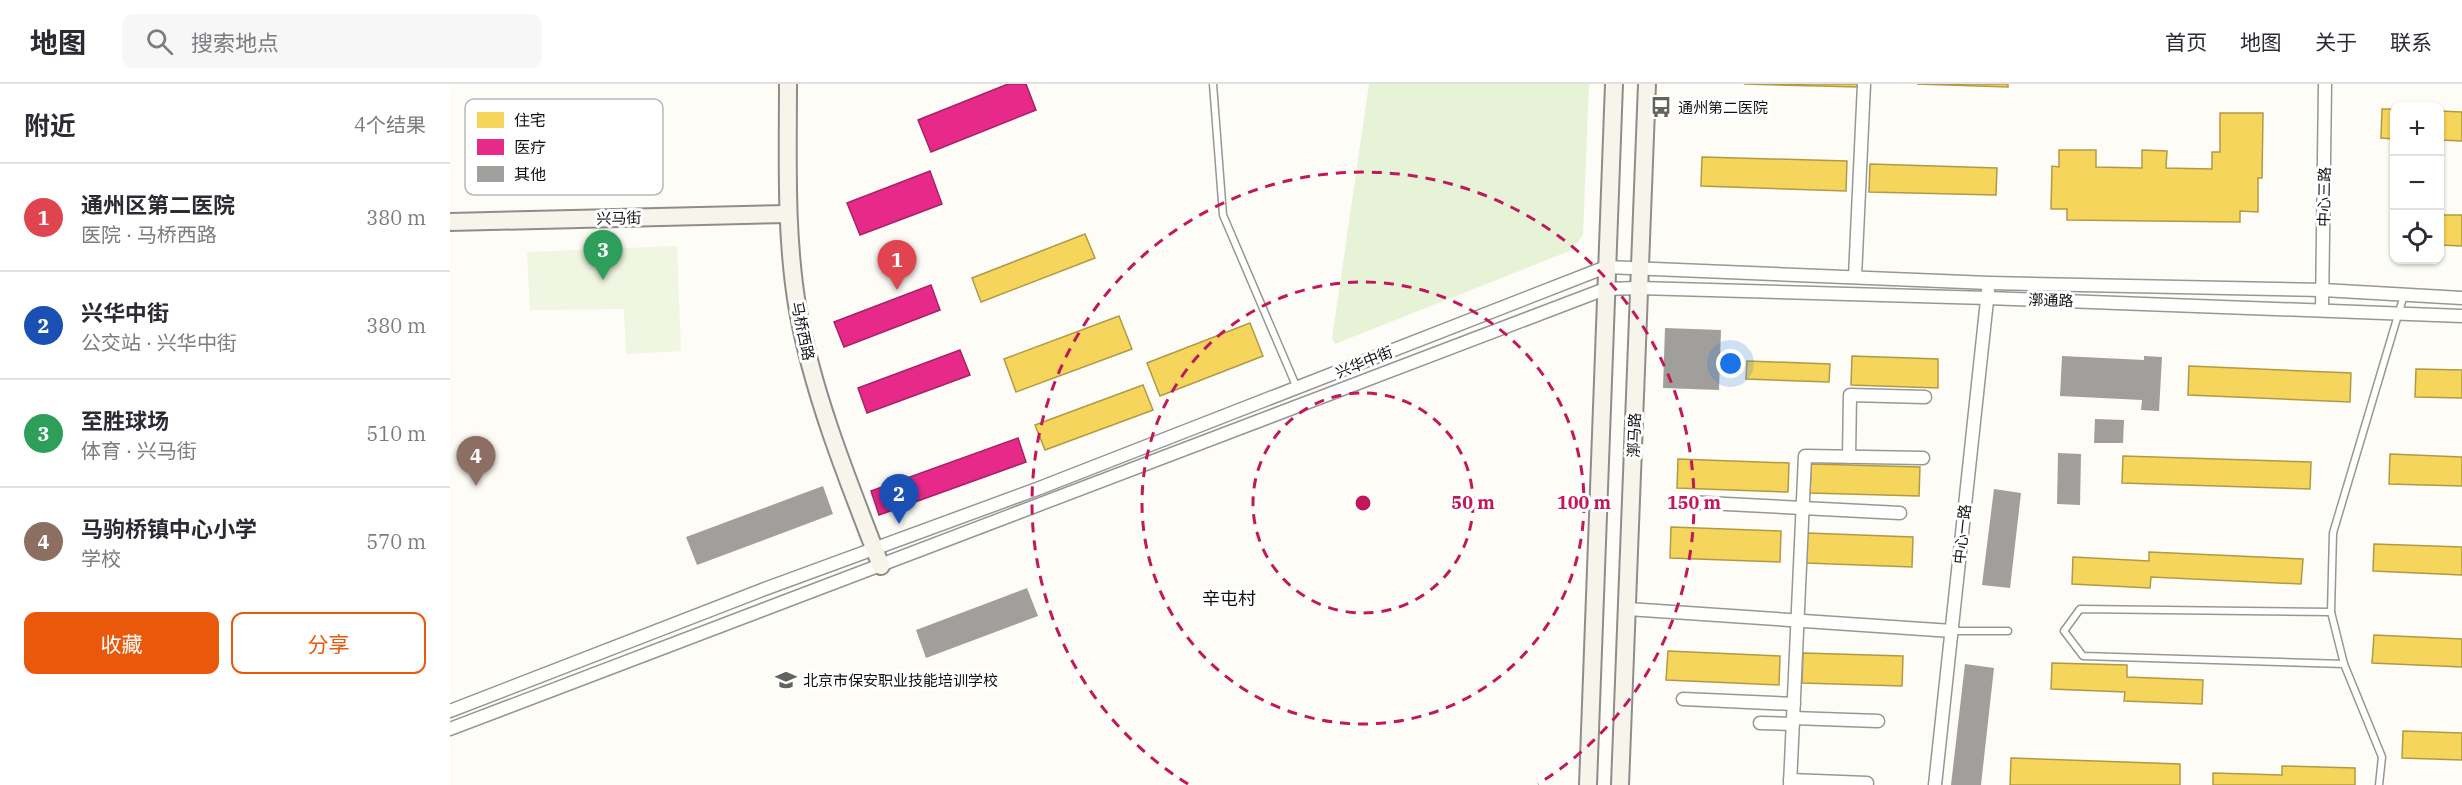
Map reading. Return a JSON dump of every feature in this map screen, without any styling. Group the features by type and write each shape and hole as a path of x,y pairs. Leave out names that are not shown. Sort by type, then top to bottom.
{"main road":[{"name":"马桥西路","path":"788,84 788,214 798,310 816,389 880,566"},
{"path":"1588,785 1614,84"},
{"name":"漷马路","path":"1620,785 1647,84"},
{"name":"兴马街","path":"450,222 788,214"}],"street":[{"path":"1856,277 1864,84"},
{"name":"中心三路","path":"2322,310 2325,84"},
{"name":"兴华中街","path":"450,711 762,590 1297,389 1606,267 1641,267"},
{"name":"漷通路","path":"1641,267 1989,283 2323,290 2462,298"},
{"name":"中心一路","path":"1935,785 1989,283"},
{"name":"兴华中街","path":"450,729 1605,289 1639,288"},
{"name":"漷通路","path":"1639,288 2462,315"},
{"path":"1849,457 1850,395 1925,398"},
{"path":"1867,783 1790,782 1805,456 1923,458"},
{"path":"1687,502 1803,510 1900,513"},
{"path":"1628,609 1952,631"},
{"path":"1683,699 1794,704"},
{"path":"1760,723 1878,721"}],"lane":[{"path":"1213,84 1223,215 1297,389"},
{"path":"2379,785 2382,758 2344,664 2331,612 2333,533 2404,295"},
{"path":"2331,612 2080,609 2064,631 2082,656 2344,664"},
{"path":"1952,631 2008,631"}],"green space":[{"path":"1369,84 1589,84 1583,235 1572,250 1335,344 1332,339"},
{"path":"677,246 681,351 626,354 624,309 530,310 527,252"}],"building: 住宅":[{"path":"1744,84 1859,84 1859,87"},
{"path":"1917,84 2008,84 2008,87"},
{"path":"2382,109 2390,109 2390,139 2381,138"},
{"path":"2444,111 2462,112 2462,141 2444,140"},
{"path":"2220,113 2263,113 2262,178 2258,178 2258,212 2240,211 2240,222 2067,220 2067,209 2051,209 2052,166 2059,167 2059,150 2096,150 2096,167 2142,168 2142,150 2167,151 2166,168 2212,169 2212,152 2220,152"},
{"path":"1702,157 1847,161 1846,191 1701,186"},
{"path":"1870,164 1997,168 1996,195 1869,192"},
{"path":"2444,215 2462,215 2462,246 2444,245"},
{"path":"1085,234 1095,258 981,302 972,278"},
{"path":"1119,316 1132,349 1016,392 1004,359"},
{"path":"1250,323 1263,356 1160,396 1147,363"},
{"path":"1852,356 1938,359 1938,388 1851,385"},
{"path":"1747,361 1830,364 1829,382 1746,379"},
{"path":"2189,366 2351,373 2350,402 2188,395"},
{"path":"2416,369 2462,370 2462,398 2415,397"},
{"path":"1143,385 1153,410 1045,450 1035,425"},
{"path":"2390,454 2462,457 2462,486 2389,484"},
{"path":"2123,456 2311,462 2310,489 2122,483"},
{"path":"1678,459 1789,463 1788,492 1677,488"},
{"path":"1811,464 1920,467 1919,496 1810,493"},
{"path":"1671,527 1781,531 1780,562 1670,558"},
{"path":"1807,533 1913,537 1912,567 1806,563"},
{"path":"2374,544 2462,547 2462,575 2373,571"},
{"path":"2149,552 2303,559 2301,584 2151,577 2150,588 2072,584 2073,557 2149,561"},
{"path":"2374,635 2462,639 2462,667 2372,663"},
{"path":"1668,651 1780,656 1779,685 1666,680"},
{"path":"1803,653 1903,656 1902,686 1802,683"},
{"path":"2052,663 2127,665 2127,677 2203,680 2202,704 2124,701 2125,692 2051,689"},
{"path":"2403,731 2462,733 2462,760 2402,758"},
{"path":"2011,758 2180,764 2180,785 2010,785"},
{"path":"2282,766 2355,768 2355,785 2213,785 2213,773 2282,775"}],"building: 医疗":[{"path":"1008,84 1026,84 1036,110 931,152 918,120"},
{"path":"930,171 942,204 860,235 847,203"},
{"path":"931,285 940,310 844,347 834,322"},
{"path":"960,350 970,375 867,413 858,388"},
{"path":"1018,438 1026,462 879,515 871,491"}],"building: 其他":[{"path":"1665,328 1721,330 1719,390 1663,388"},
{"path":"2062,356 2144,360 2144,356 2162,357 2159,411 2141,410 2142,400 2060,396"},
{"path":"2095,419 2124,420 2123,443 2094,443"},
{"path":"2058,453 2081,454 2080,505 2057,504"},
{"path":"823,486 833,514 697,565 686,537"},
{"path":"1994,489 2021,493 2010,588 1982,585"},
{"path":"1027,588 1038,616 926,658 916,630"},
{"path":"1965,664 1994,668 1981,785 1951,785"}],"place":[{"name":"通州第二医院","path":"1661,107"},
{"name":"至胜球场","path":"603,280"},
{"name":"通州区第二医院","path":"897,290"},
{"name":"马驹桥镇中心小学","path":"476,486"},
{"name":"兴华中街","path":"899,524"},
{"name":"北京市保安职业技能培训学校","path":"786,680"}],"district":[{"name":"辛屯村","path":"1229,598"}]}
